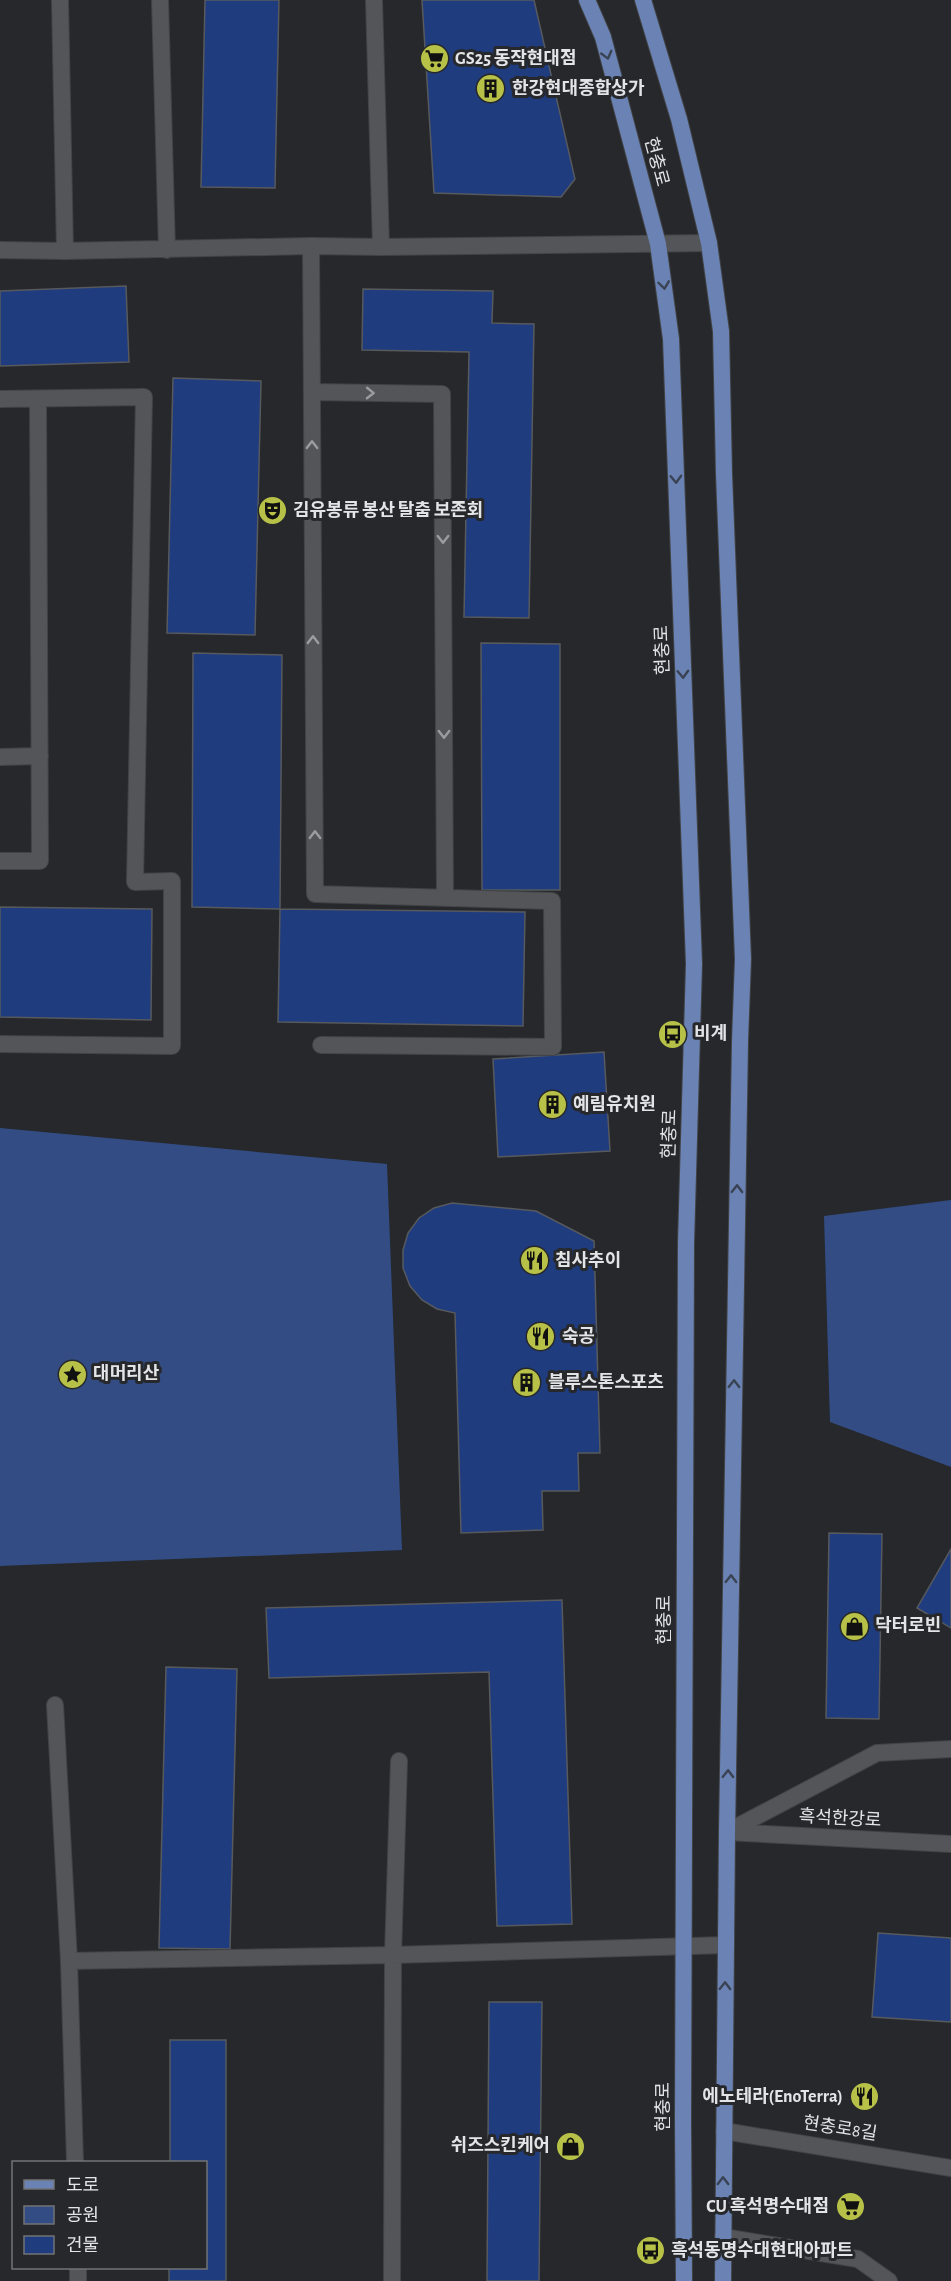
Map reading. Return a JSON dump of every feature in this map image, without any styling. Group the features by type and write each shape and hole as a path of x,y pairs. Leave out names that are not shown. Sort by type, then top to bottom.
{"main road":[{"name":"현충로","path":"587,0 603,37 658,244 671,339 694,963 686,1244 684,2281"},
{"name":"현충로","path":"643,0 680,119 709,243 721,331 724,474 743,959 727,1832 723,2281"}],"street":[{"path":"60,0 65,251"},
{"path":"160,0 167,250"},
{"path":"374,0 381,248"},
{"path":"0,250 709,243"},
{"path":"311,246 315,894 445,896 552,901 553,1047 321,1045"},
{"path":"312,392 442,394 445,896"},
{"path":"0,399 144,397 135,882 172,881 172,1046 0,1044"},
{"path":"0,861 40,861 38,400"},
{"path":"0,757 40,756"},
{"path":"55,1705 69,1961 75,2161"},
{"path":"727,1832 877,1753 951,1749"},
{"path":"392,2281 393,1955 399,1761"},
{"name":"흑석한강로","path":"727,1832 951,1844"},
{"path":"69,1961 393,1955 726,1945"},
{"name":"현충로8길","path":"724,2131 951,2168"},
{"path":"723,2237 858,2259 890,2281"}],"green space":[{"path":"0,1128 387,1164 402,1550 0,1566"},
{"path":"951,1200 951,1467 830,1422 824,1216"}],"building":[{"path":"205,0 279,0 275,188 201,187"},
{"name":"한강현대종합상가","path":"422,0 534,0 575,179 561,197 434,193"},
{"path":"126,286 129,362 0,366 0,291"},
{"path":"363,289 493,291 492,323 534,324 529,618 464,617 469,352 362,350"},
{"path":"173,378 261,381 255,635 167,633"},
{"path":"481,643 560,644 560,890 482,890"},
{"path":"193,653 282,655 280,909 192,907"},
{"path":"0,907 152,909 151,1020 0,1017"},
{"path":"280,909 525,912 523,1026 278,1022"},
{"name":"예림유치원","path":"604,1052 610,1151 498,1157 493,1059"},
{"name":"블루스톤스포츠","path":"452,1203 536,1211 594,1241 600,1453 578,1453 579,1491 542,1491 543,1530 461,1533 455,1313 437,1309 422,1300 410,1286 403,1268 403,1250 408,1233 419,1218 434,1208"},
{"name":"닥터로빈","path":"829,1533 882,1534 879,1719 826,1718"},
{"path":"951,1549 951,1628 917,1608"},
{"path":"562,1600 572,1924 497,1926 489,1672 269,1678 266,1608"},
{"path":"166,1667 237,1669 230,1949 159,1948"},
{"path":"878,1933 951,1938 951,2022 872,2017"},
{"path":"489,2002 542,2002 539,2281 487,2281"},
{"path":"170,2040 226,2040 226,2281 169,2281 169,2269 207,2269 207,2161 170,2161"}],"place":[{"name":"GS25 동작현대점","path":"434,59"},
{"name":"한강현대종합상가","path":"491,89"},
{"name":"김유봉류 봉산 탈춤 보존회","path":"272,511"},
{"name":"비계","path":"673,1034"},
{"name":"예림유치원","path":"552,1105"},
{"name":"침사추이","path":"534,1261"},
{"name":"숙공","path":"541,1337"},
{"name":"대머리산","path":"72,1374"},
{"name":"블루스톤스포츠","path":"527,1383"},
{"name":"닥터로빈","path":"854,1626"},
{"name":"에노테라(EnoTerra)","path":"864,2097"},
{"name":"쉬즈스킨케어","path":"571,2146"},
{"name":"CU 흑석명수대점","path":"850,2207"},
{"name":"흑석동명수대현대아파트","path":"650,2251"}]}
